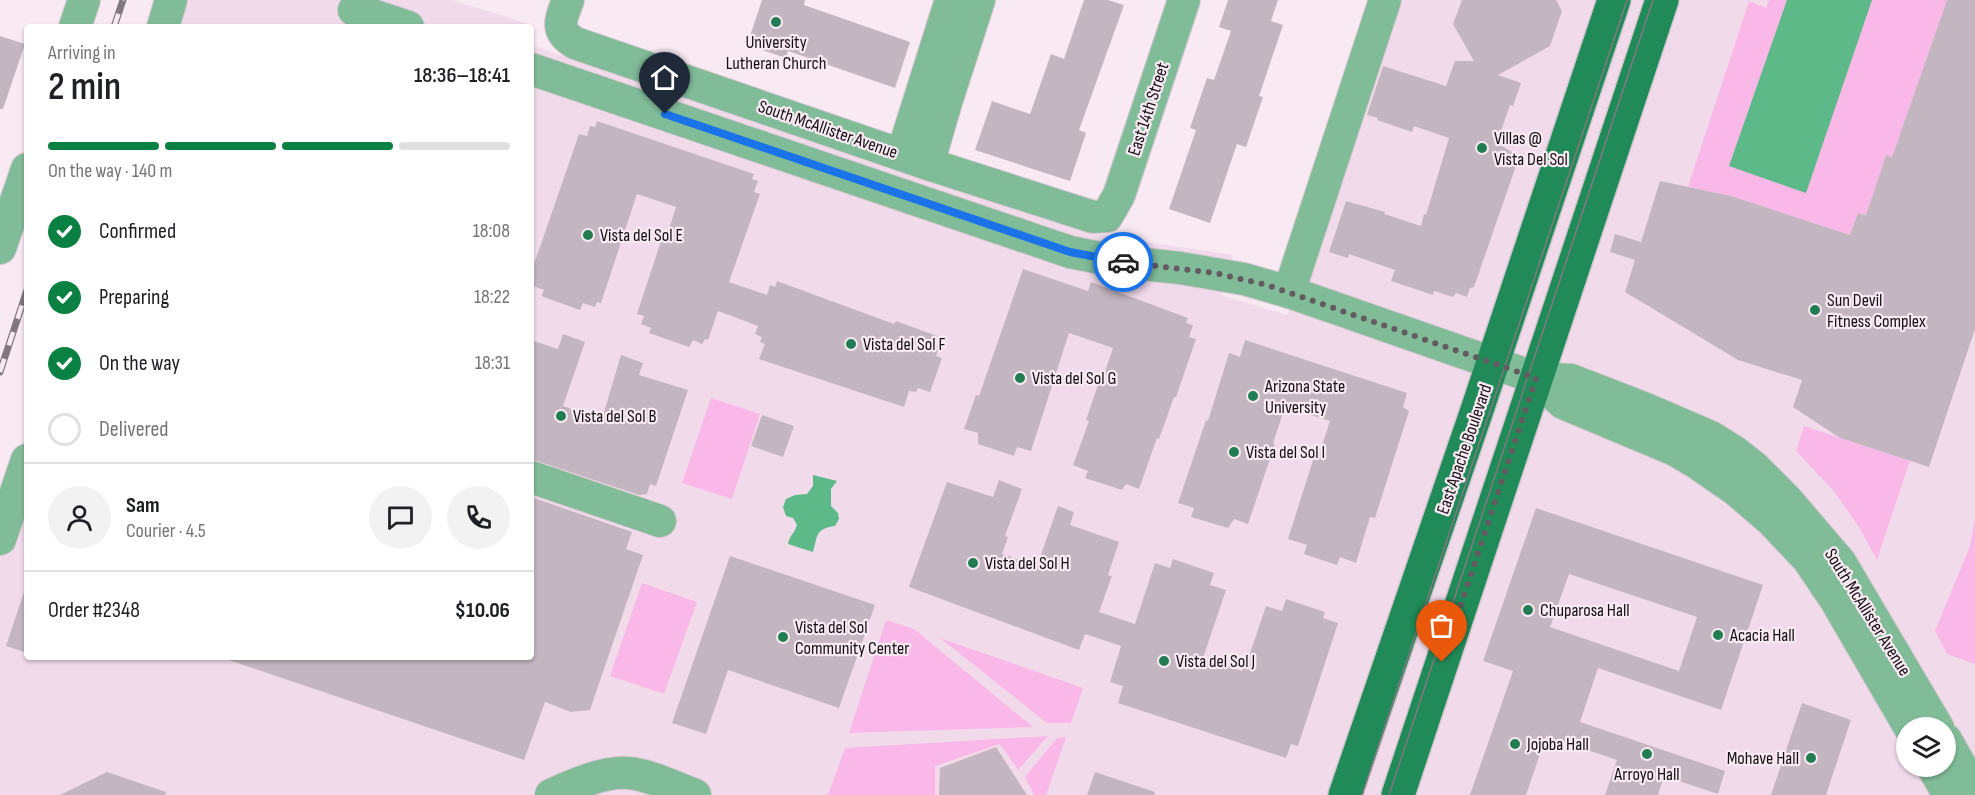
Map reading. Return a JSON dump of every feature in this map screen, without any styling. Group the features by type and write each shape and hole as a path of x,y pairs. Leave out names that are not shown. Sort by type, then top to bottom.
{"main road":[{"name":"East Apache Boulevard","path":"1345,795 1614,0"},
{"path":"1398,795 1662,0"}],"street":[{"path":"76,24 84,0"},
{"path":"164,24 171,0"},
{"path":"915,159 951,0"},
{"path":"915,159 946,99 979,0"},
{"name":"East 14th Street","path":"1107,216 1119,195 1184,0"},
{"path":"1289,292 1385,0"},
{"path":"354,10 399,24"},
{"name":"South McAllister Avenue","path":"564,12 566,38 575,43 1081,214 1093,217 1107,216"},
{"name":"South McAllister Avenue","path":"534,70 1070,252 1115,261 1215,273 1289,292 1536,378 1571,380 1655,412 1735,452 1786,499 1840,562 1932,717"},
{"path":"0,248 24,178"},
{"name":"South McAllister Avenue","path":"1536,378 1563,403 1675,450 1697,463 1736,490 1771,520 1808,560 1835,599 1904,717"},
{"path":"0,539 24,469"},
{"path":"534,478 660,521"},
{"path":"1956,758 1975,791"},
{"path":"551,795 574,785 616,773 630,773 696,795"},
{"path":"1938,777 1949,795"}],"shaded area":[{"path":"189,0 452,0 529,24 181,24"},
{"name":"Arizona State University","path":"1394,0 1975,0 1975,795 0,795 0,556 24,485 24,660 534,660 534,46 1102,235 1233,255 1221,295 1287,315"},
{"path":"1769,0 1947,0 1892,157 1886,155 1866,215 1858,213 1850,235 1731,196 1688,187 1749,1 1766,8"},
{"path":"1787,0 1872,0 1806,193 1729,166"},
{"path":"711,398 760,414 732,499 682,483"},
{"path":"1804,426 1910,461 1877,560 1859,527 1833,490 1796,451"},
{"path":"813,475 837,481 831,489 831,506 838,513 839,519 835,526 824,529 818,534 813,552 788,544 797,525 793,518 786,516 783,507 786,499 795,495 807,494 813,486"},
{"path":"1975,519 1975,664 1947,654 1935,631 1970,546"},
{"path":"642,583 697,602 664,694 610,676"},
{"path":"886,620 914,629 1033,727 849,733"},
{"path":"940,638 1083,688 1071,723 1047,723"},
{"path":"1048,736 1018,770 1000,744 935,766 935,795 828,795 845,748"},
{"path":"1066,737 1046,795 1034,795 1025,777 1057,738"}],"building":[{"path":"762,0 805,0 804,5 910,42 895,88 788,51 786,58 747,45"},
{"path":"1084,0 1108,0 1124,5 1079,130 1086,133 1070,181 975,150 992,101 1030,114 1051,54 1064,59"},
{"path":"1228,0 1278,0 1271,21 1283,25 1259,96 1263,97 1246,147 1237,144 1210,223 1169,209 1196,130 1190,128 1207,78 1214,80 1231,31 1219,27"},
{"name":"Villas @ Vista Del Sol","path":"1462,0 1556,0 1562,11 1550,46 1498,75 1521,83 1513,106 1510,105 1497,143 1515,154 1513,161 1517,163 1474,287 1470,288 1467,297 1456,293 1453,297 1434,291 1433,295 1391,281 1395,270 1349,254 1348,258 1329,252 1346,201 1385,212 1384,214 1421,226 1449,138 1414,126 1412,132 1367,115 1383,66 1446,86 1455,61 1474,61 1453,24"},
{"name":"Sun Devil Fitness Complex","path":"1947,0 1975,0 1975,329 1929,467 1840,438 1793,407 1802,380 1738,360 1625,292 1635,260 1610,252 1615,234 1641,242 1660,181 1731,196 1850,235 1858,213 1866,215 1886,155 1892,157"},
{"path":"0,36 24,44 24,47 3,109 0,109"},
{"path":"597,121 754,174 752,179 758,181 754,192 760,194 729,282 767,295 770,285 775,287 777,281 894,324 896,321 937,336 934,343 940,345 936,356 942,358 930,392 918,388 916,392 909,391 904,407 759,359 765,344 760,342 762,337 755,334 758,326 718,311 708,340 705,339 702,344 693,340 689,347 649,333 651,328 641,324 644,316 637,314 661,241 665,242 676,207 637,194 601,303 597,302 595,307 583,303 580,310 541,296 544,290 534,286 534,264 579,134 587,136 590,126 595,127"},
{"name":"Vista del Sol G","path":"1023,269 1088,291 1091,282 1188,318 1186,323 1193,325 1189,337 1196,339 1176,397 1174,397 1159,439 1157,438 1139,489 1126,484 1122,490 1085,478 1088,471 1073,465 1089,421 1086,420 1113,348 1069,333 1031,451 1017,447 1014,456 978,444 978,433 964,429 976,395 979,396"},
{"name":"Vista del Sol B","path":"563,334 585,342 563,406 602,419 621,355 643,363 639,375 688,390 656,486 650,484 647,494 639,495 534,460 534,341 558,349"},
{"name":"Vista del Sol I","path":"1245,340 1407,393 1403,407 1409,411 1375,518 1370,517 1356,563 1340,557 1337,565 1304,554 1307,545 1288,539 1315,454 1319,455 1330,421 1285,407 1248,524 1234,519 1228,528 1191,517 1194,508 1178,503 1206,420 1208,421 1229,353 1240,357"},
{"path":"762,415 794,426 783,457 751,446"},
{"path":"999,480 1022,489 1005,536 1008,537 1002,554 1037,566 1058,506 1074,512 1070,525 1119,542 1108,575 1112,576 1099,612 1135,624 1155,563 1170,568 1173,559 1214,573 1210,585 1226,590 1203,658 1242,671 1266,606 1282,611 1286,599 1325,612 1323,618 1338,623 1298,746 1291,744 1286,758 1118,703 1123,686 1110,682 1121,646 1085,634 1079,650 909,587 947,482 993,497"},
{"path":"534,498 632,532 626,549 643,555 590,710 571,712 545,702 524,760 229,660 534,660"},
{"path":"1536,508 1763,585 1721,710 1598,668 1580,722 1725,771 1718,794 1664,776 1658,795 1605,795 1617,760 1546,736 1526,795 1470,795 1513,671 1483,661","holes":["1569,574 1697,617 1679,671 1550,627"]},
{"name":"Vista del Sol Community Center","path":"730,556 875,605 839,708 728,670 706,734 672,723"},
{"path":"24,592 24,652 6,646"},
{"name":"Mohave Hall","path":"1802,703 1851,720 1826,795 1771,795"},
{"path":"996,747 1027,795 939,795 940,768"},
{"path":"107,772 166,792 165,795 60,795"},
{"path":"1095,772 1155,792 1154,795 1087,795"}],"tram line":[{"path":"1362,795 1627,0"},
{"path":"1389,795 1653,0"}],"railway":[{"path":"115,24 123,0"},
{"path":"0,372 24,299"}],"way so far":[{"path":"1123,262 1215,273 1267,285 1536,378 1442,662"}],"place":[{"name":"University Lutheran Church","path":"776,22"},
{"name":"Villas @ Vista Del Sol","path":"1482,148"},
{"name":"Vista del Sol E","path":"588,235"},
{"name":"Sun Devil Fitness Complex","path":"1815,310"},
{"name":"Vista del Sol F","path":"851,344"},
{"name":"Vista del Sol G","path":"1020,378"},
{"name":"Arizona State University","path":"1253,396"},
{"name":"Vista del Sol B","path":"561,416"},
{"name":"Vista del Sol I","path":"1234,452"},
{"name":"Vista del Sol H","path":"973,563"},
{"name":"Chuparosa Hall","path":"1528,610"},
{"name":"Acacia Hall","path":"1718,635"},
{"name":"Vista del Sol Community Center","path":"783,637"},
{"name":"Vista del Sol J","path":"1164,661"},
{"name":"Jojoba Hall","path":"1515,744"},
{"name":"Arroyo Hall","path":"1647,754"},
{"name":"Mohave Hall","path":"1811,758"}],"route":[{"path":"665,114 1070,252 1123,262"}]}
